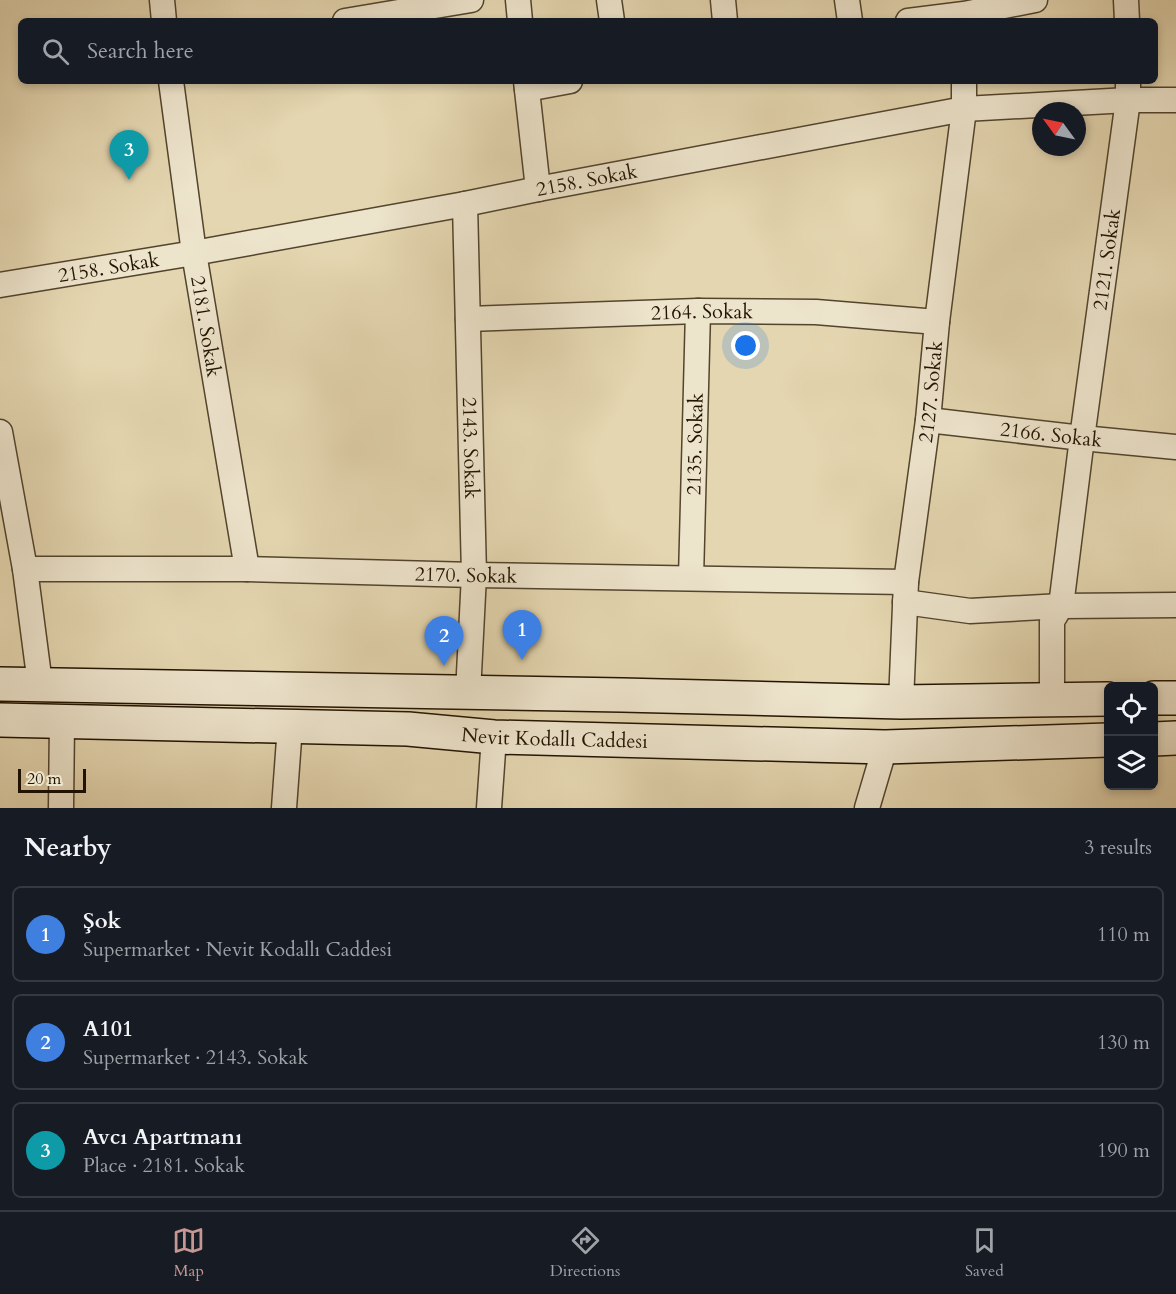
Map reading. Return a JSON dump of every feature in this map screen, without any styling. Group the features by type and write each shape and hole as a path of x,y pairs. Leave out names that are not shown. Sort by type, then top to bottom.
{"main road":[{"name":"Nevit Kodallı Caddesi","path":"0,684 901,702 1104,699"},
{"path":"1158,698 1176,698"},
{"name":"Nevit Kodallı Caddesi","path":"0,720 408,729 494,737 885,747 1104,740"},
{"path":"1158,739 1176,738"}],"street":[{"path":"162,0 164,18"},
{"path":"345,0 346,18"},
{"path":"364,18 471,0"},
{"path":"518,0 520,18"},
{"path":"609,0 612,18"},
{"path":"723,0 725,18"},
{"path":"847,0 850,18"},
{"path":"926,18 1035,0"},
{"path":"1126,0 1126,18"},
{"name":"2181. Sokak","path":"171,84 194,253 246,569"},
{"name":"2127. Sokak","path":"901,702 905,592 928,420 937,322 964,109 964,84"},
{"path":"527,85 538,189"},
{"name":"2158. Sokak","path":"0,285 465,204 964,109 1128,91 1176,100"},
{"name":"2121. Sokak","path":"1052,700 1052,621 1061,606 1128,91"},
{"name":"2143. Sokak","path":"465,204 474,575 468,693"},
{"name":"2164. Sokak","path":"468,319 698,311 816,312 937,322"},
{"name":"2135. Sokak","path":"691,578 698,311"},
{"name":"2166. Sokak","path":"928,420 1176,447"},
{"path":"0,432 25,569 40,684"},
{"name":"2170. Sokak","path":"25,569 246,569 691,578 905,592 970,611 1061,606 1176,605"},
{"path":"61,808 62,722"},
{"path":"284,808 290,726"},
{"path":"489,808 494,737"},
{"path":"867,808 885,747"}],"place":[{"name":"Avcı Apartmanı","path":"129,180"},
{"name":"Şok","path":"522,660"},
{"name":"A101","path":"444,666"}]}
